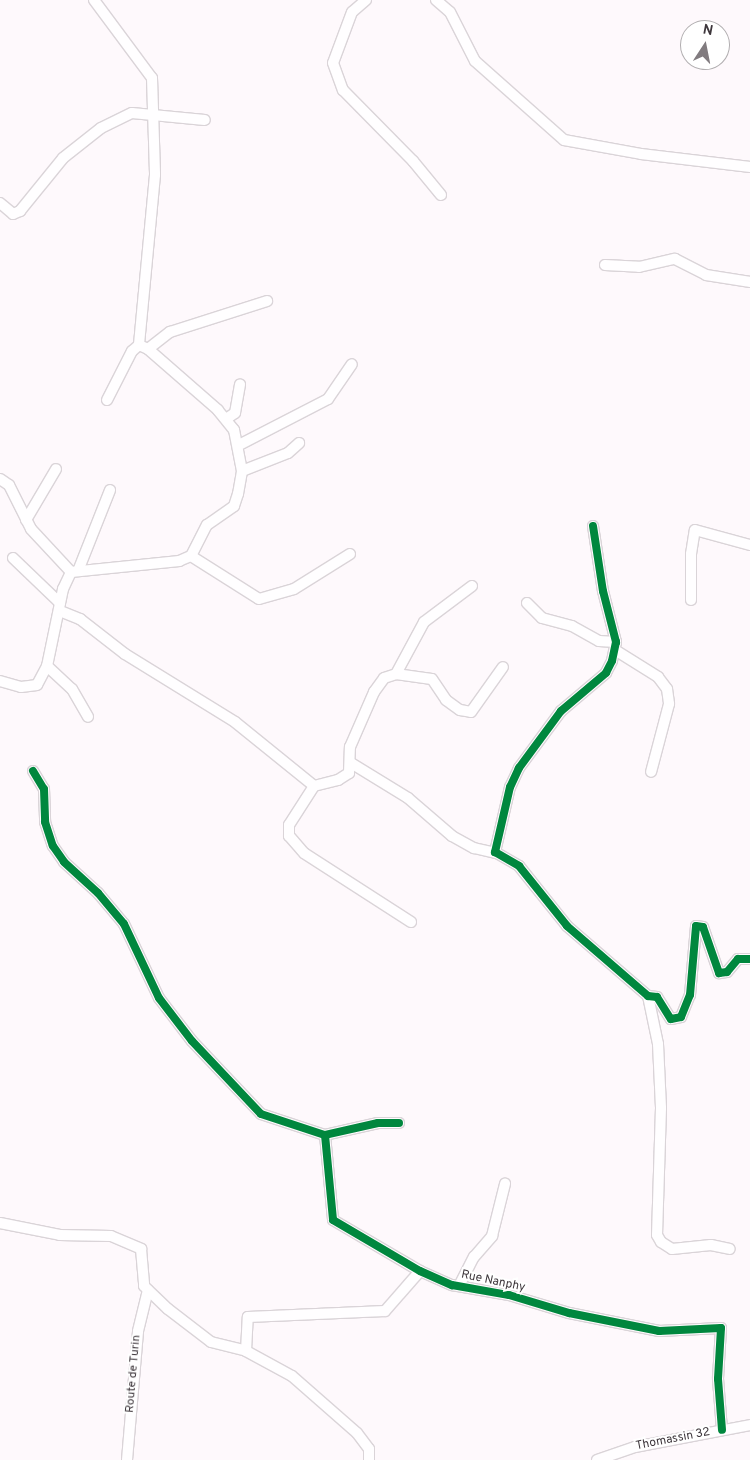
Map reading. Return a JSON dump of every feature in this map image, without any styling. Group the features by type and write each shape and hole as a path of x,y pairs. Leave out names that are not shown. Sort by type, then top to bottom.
{"street":[{"path":"94,0 149,70 152,78 151,113 155,175 143,347"},
{"path":"366,0 352,12 333,63 343,90 413,161 441,195"},
{"path":"436,0 450,12 475,61 564,140 641,154 750,167"},
{"path":"0,203 12,214 20,211 63,158 86,139 132,113 151,113 204,120"},
{"path":"605,266 639,267 675,259 706,275 750,282"},
{"path":"107,400 132,351 170,332 267,301"},
{"path":"75,572 166,564 191,556 206,525 234,506 242,471 239,445 226,420 143,347"},
{"path":"239,445 328,399 352,364"},
{"path":"226,420 235,413 240,384"},
{"path":"242,471 288,453 299,443"},
{"path":"26,520 56,469"},
{"path":"0,479 8,485 26,520 75,572"},
{"path":"0,681 21,687 37,685 46,666 60,607 110,490"},
{"path":"496,853 510,787 520,768 561,711 606,673 616,646 603,591 593,526"},
{"path":"691,600 691,554 695,530 750,545"},
{"path":"191,556 259,599 294,589 350,554"},
{"path":"12,558 60,607 80,619 125,654 236,722 314,786"},
{"path":"396,674 424,622 472,586"},
{"path":"527,603 542,618 572,626 599,641 616,646 658,677 667,689 668,704 652,772"},
{"path":"46,666 72,689 88,717"},
{"path":"411,922 304,853 289,836 289,825 314,786 338,780 349,773 351,763 350,746 374,692 384,678 396,674 432,679 446,700 460,710 471,712 503,667"},
{"path":"351,763 408,798 452,836 474,848 496,853 519,866 567,926 648,996 657,997 668,1018 681,1017 690,995 694,931 697,925 703,927 719,973 727,972 738,959 750,959"},
{"path":"33,771 44,789 45,822 53,846 64,862 98,893 124,924 159,998 192,1041 261,1114 325,1135 378,1123 399,1123"},
{"path":"648,996 658,1044 660,1108 658,1235 661,1242 672,1249 710,1245 730,1249"},
{"name":"Rue Nanphy","path":"325,1135 333,1220 420,1271 459,1286 509,1295 569,1313 659,1331 721,1328 718,1379 722,1430"},
{"path":"459,1286 474,1258 492,1236 506,1184"},
{"path":"0,1223 60,1234 111,1236 141,1249 144,1286 148,1290 212,1342 246,1351 292,1376 337,1412 369,1449 369,1460"},
{"path":"246,1351 248,1317 385,1311 420,1271"},
{"name":"Route de Turin","path":"127,1460 138,1331 148,1290"},
{"name":"Thomassin 32","path":"597,1460 635,1447 750,1425"}],"cycle path":[{"path":"593,526 603,591 616,642 612,661 606,673 561,711 519,768 510,787 495,852 519,866 567,926 648,996 657,997 671,1019 681,1017 690,995 696,926 703,927 719,973 727,972 738,959 750,959"},
{"path":"33,771 44,789 45,822 53,846 64,862 98,893 124,924 159,998 192,1041 261,1114 325,1135"},
{"path":"399,1123 378,1123 325,1135 333,1220 420,1271 452,1285 509,1295 569,1313 659,1331 721,1328 718,1379 722,1430"}]}
